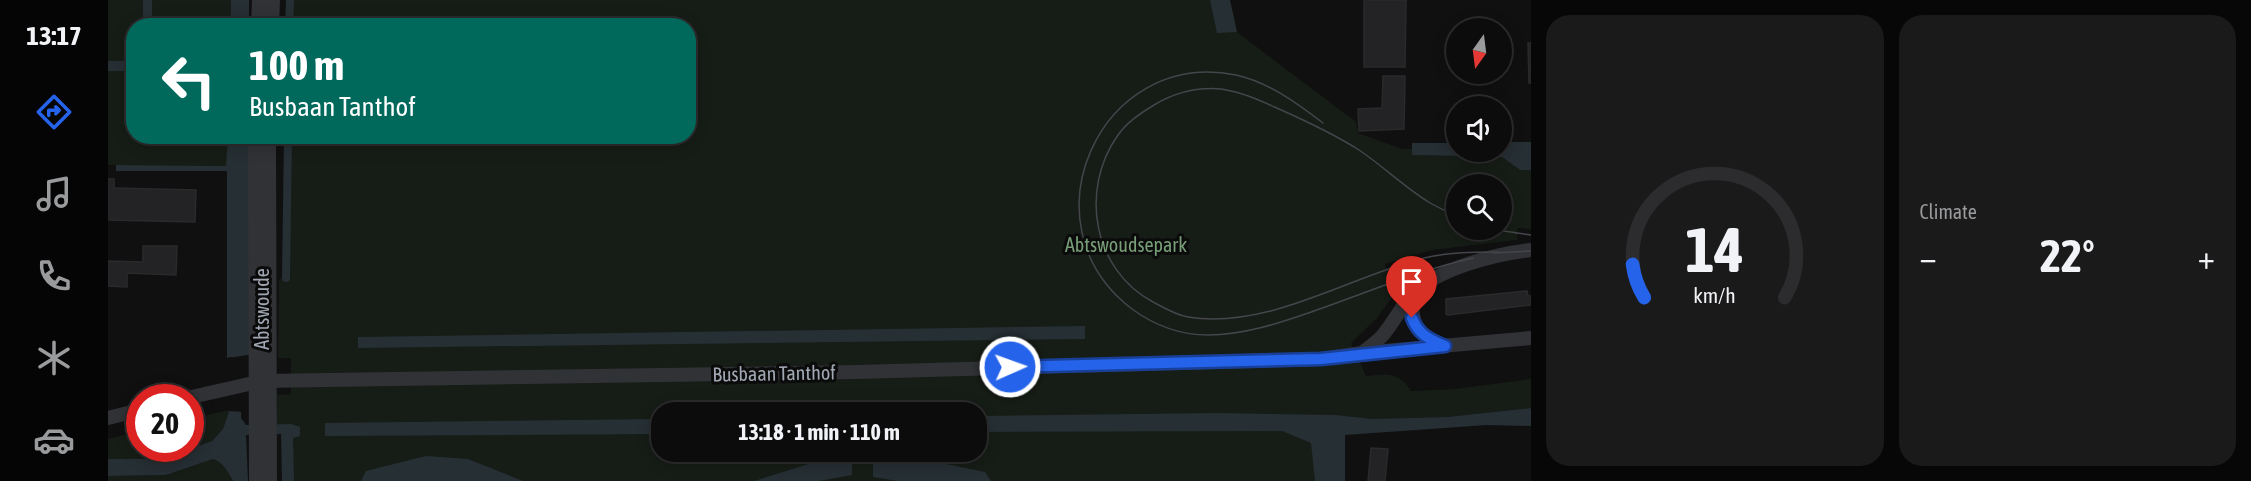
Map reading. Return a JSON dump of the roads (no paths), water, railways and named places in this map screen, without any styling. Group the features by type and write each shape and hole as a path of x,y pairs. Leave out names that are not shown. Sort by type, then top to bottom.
{"street":[{"path":"265,18 266,0"},
{"name":"Abtswoude","path":"262,144 255,382 263,431 262,481"}],"lane":[{"path":"1362,353 1382,337 1412,295 1427,282 1447,272 1531,250"},
{"path":"1412,295 1412,318 1416,327 1430,340 1445,346"},
{"name":"Busbaan Tanthof","path":"204,393 255,382 857,372 1321,359 1362,353 1531,338"},
{"path":"108,418 126,414"}],"waterway":[{"path":"289,18 290,0"},
{"path":"286,278 288,144"}],"tram line":[{"path":"1323,123 1271,88 1236,75 1188,74 1147,88 1114,114 1091,150 1080,190 1082,233 1099,273 1132,309 1149,320 1168,328 1208,335 1249,331 1275,324 1413,275 1473,258"},
{"path":"1446,211 1427,201 1359,150 1330,133 1251,97 1221,89 1195,90 1170,97 1134,118 1118,135 1106,157 1099,180 1096,204 1098,227 1105,250 1117,270 1133,288 1153,302 1188,317 1218,319 1248,316 1308,300 1424,258 1452,253 1499,252"},
{"path":"1512,232 1531,235"},
{"path":"1493,253 1531,251"}],"park label":[{"name":"Abtswoudsepark","path":"1126,244"}]}
